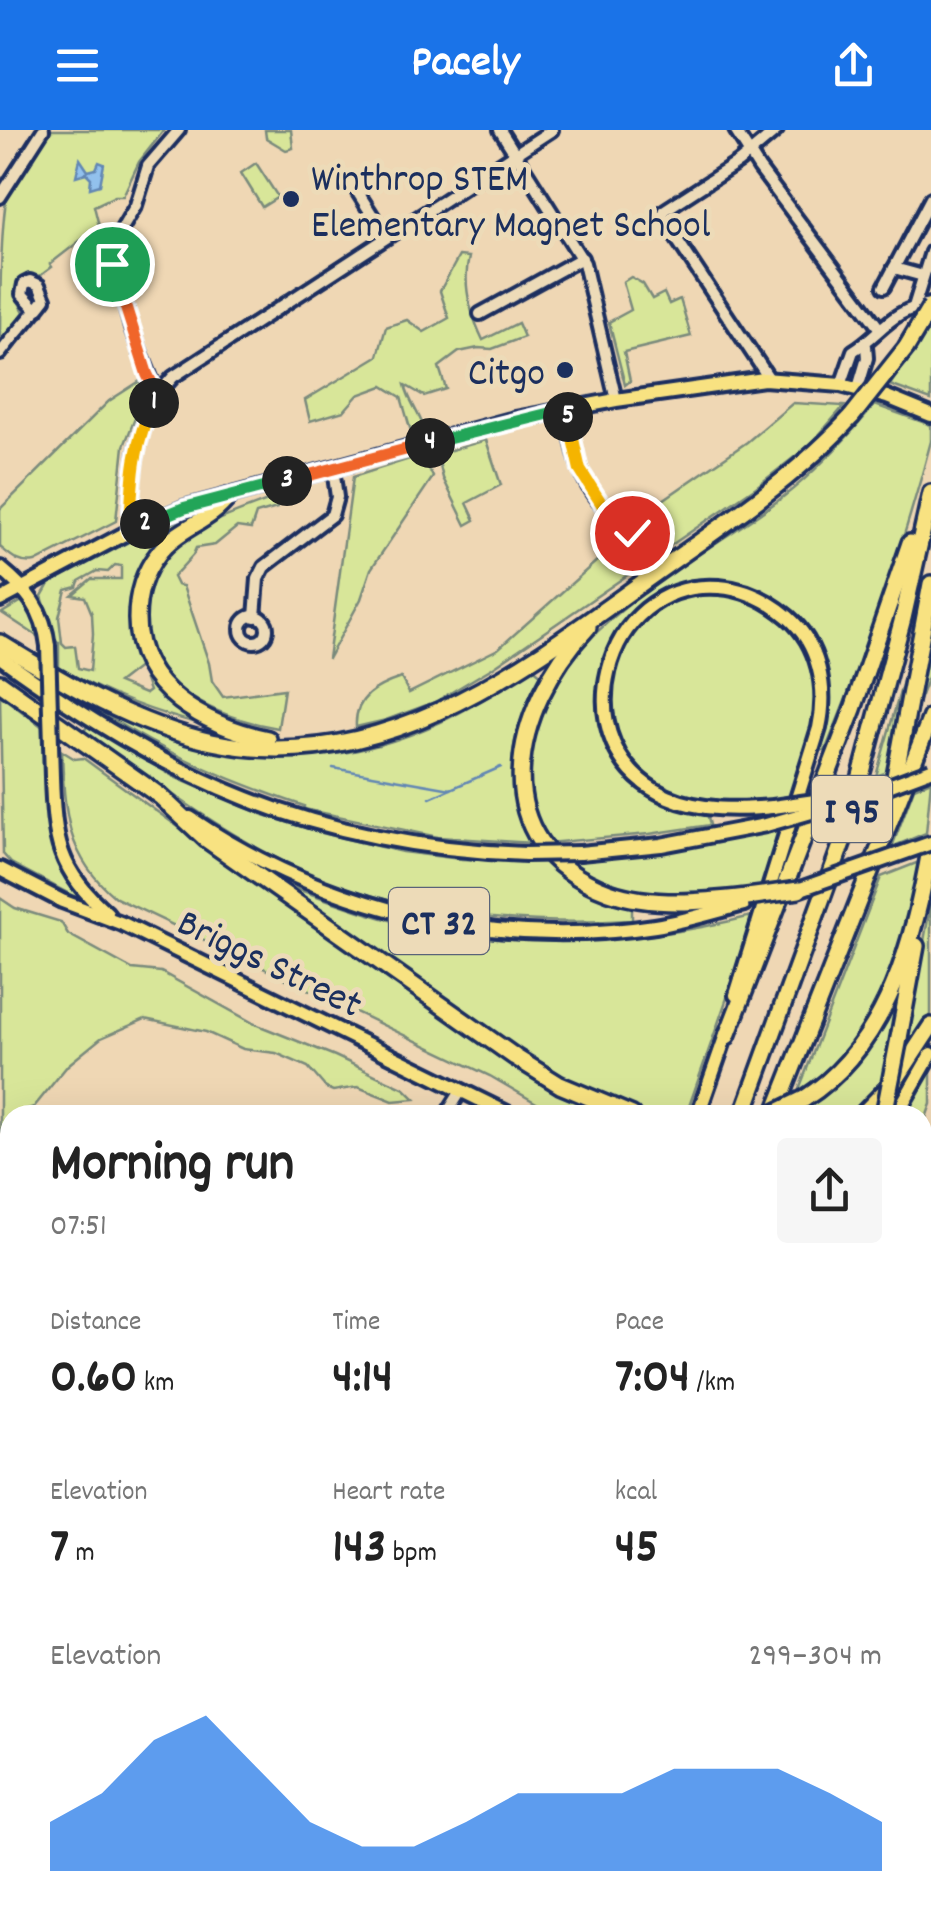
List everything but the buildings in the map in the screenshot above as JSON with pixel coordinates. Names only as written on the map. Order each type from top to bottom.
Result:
[{"type":"highway","points":[[0,643],[77,688],[173,731],[232,744],[316,745],[382,734],[439,713],[478,692],[604,610],[782,482],[852,416],[906,348],[931,305]]},
{"type":"highway","points":[[727,1036],[853,709],[918,515],[931,493]]},
{"type":"highway","name":"I 95","points":[[747,1105],[846,832],[903,618],[931,493]]},
{"type":"highway","points":[[228,497],[216,512],[169,540],[146,573],[138,601],[137,624],[145,657],[172,696],[208,720],[249,735],[316,745]]},
{"type":"highway","points":[[885,836],[931,584]]},
{"type":"highway","points":[[604,610],[563,654],[528,722],[521,768],[523,794],[532,824],[558,860],[610,892],[674,901],[745,901],[799,890]]},
{"type":"highway","name":"CT 32","points":[[0,683],[160,796]]},
{"type":"highway","name":"I 95","points":[[776,1105],[931,717]]},
{"type":"highway","points":[[160,796],[206,840],[515,1057],[560,1085],[608,1105]]},
{"type":"highway","points":[[886,1105],[931,844]]},
{"type":"highway","points":[[793,1105],[837,1074],[870,1032],[902,964],[922,893]]},
{"type":"highway","points":[[872,1105],[895,1081],[931,1026]]},
{"type":"main road","points":[[0,600],[130,531],[184,508],[516,419],[616,400],[770,380],[858,388],[931,414]]},
{"type":"main road","points":[[0,568],[24,587],[39,612],[48,646],[56,838],[66,867],[80,887],[116,922]]},
{"type":"main road","points":[[702,1105],[727,1036],[739,986],[819,728],[821,676],[812,650],[797,626],[760,597],[715,587],[695,588],[663,600],[627,630],[608,668],[604,712],[619,752],[645,782],[672,799],[709,807],[773,807],[882,789]]},
{"type":"main road","name":"CT 32","points":[[0,656],[135,747],[190,776],[314,822],[443,848],[580,853],[688,841],[766,825],[931,770]]},
{"type":"main road","name":"CT 32","points":[[160,796],[243,851],[300,878],[377,906],[446,922],[505,930],[590,932],[657,926],[745,901]]},
{"type":"main road","points":[[799,890],[931,844]]},
{"type":"main road","name":"Briggs Street","points":[[0,869],[491,1105]]},
{"type":"main road","points":[[902,1105],[931,1054]]},
{"type":"street","points":[[0,197],[43,130]]},
{"type":"street","points":[[158,396],[131,328],[112,256],[118,236],[136,205],[148,166],[179,130]]},
{"type":"street","points":[[500,130],[582,258],[616,400]]},
{"type":"street","points":[[130,531],[135,451],[144,421],[158,396],[188,365],[552,130]]},
{"type":"street","points":[[735,130],[878,328]]},
{"type":"street","points":[[770,380],[662,215],[778,130]]},
{"type":"street","points":[[357,192],[386,237]]},
{"type":"street","points":[[884,287],[931,198]]},
{"type":"street","points":[[914,307],[931,252]]},
{"type":"street","points":[[480,314],[582,258]]},
{"type":"street","points":[[894,268],[924,276]]},
{"type":"street","points":[[840,385],[853,351],[866,346],[878,328],[893,316],[931,305]]},
{"type":"street","points":[[0,354],[37,310]]},
{"type":"street","points":[[858,388],[867,358],[866,346]]},
{"type":"street","points":[[567,409],[580,470],[603,506],[618,517]]},
{"type":"street","points":[[254,616],[258,577],[264,567],[332,514],[337,499],[333,469]]},
{"type":"street","points":[[452,1105],[462,1090]]},
{"type":"green space","points":[[50,130],[164,130],[139,162],[123,196],[94,206],[99,226],[40,276],[27,274],[17,282],[16,297],[24,312],[0,346],[7,196]]},
{"type":"green space","points":[[265,130],[291,130],[293,148],[286,150],[266,138]]},
{"type":"green space","points":[[256,163],[278,197],[262,207],[241,173]]},
{"type":"green space","points":[[459,256],[469,257],[469,300],[483,340],[518,323],[524,337],[492,349],[459,352],[439,367],[446,389],[424,396],[405,385],[425,431],[412,435],[401,397],[383,386],[358,395],[344,411],[310,421],[305,400],[378,356],[386,327],[407,320],[424,332],[449,318],[440,291]]},
{"type":"green space","points":[[631,277],[643,284],[652,299],[664,293],[669,304],[680,299],[691,336],[624,352],[630,381],[625,385],[609,322],[631,310],[623,282]]},
{"type":"green space","points":[[931,324],[931,400],[890,385]]},
{"type":"green space","points":[[140,381],[143,398],[124,446],[116,521],[35,562],[20,561],[8,554],[0,547],[0,509],[109,401]]},
{"type":"green space","points":[[793,403],[844,406],[811,444],[756,487],[492,668],[435,702],[356,727],[363,700],[376,689],[401,678],[409,693],[498,649],[617,543],[628,546],[650,540],[650,509],[747,442]]},
{"type":"green space","points":[[875,405],[931,425],[931,441],[883,598],[825,751],[818,750],[829,705],[823,655],[803,622],[774,598],[739,585],[701,583],[663,593],[631,616],[607,652],[598,689],[600,717],[609,745],[629,774],[671,802],[707,813],[710,825],[547,843],[527,786],[529,737],[547,693],[577,653],[615,616],[796,487]]},
{"type":"green space","points":[[486,440],[501,485],[467,503],[475,520],[466,525],[443,478],[437,454]]},
{"type":"green space","points":[[422,455],[433,477],[371,569],[361,599],[328,659],[353,477]]},
{"type":"green space","points":[[278,497],[277,508],[256,514],[251,529],[237,527],[215,545],[196,548],[173,577],[177,585],[183,586],[212,681],[223,697],[284,689],[278,728],[227,714],[182,690],[165,673],[146,628],[150,584],[173,545],[209,524]]},
{"type":"green space","points":[[196,513],[197,516],[147,560],[139,652],[202,724],[129,701],[59,668],[59,642],[42,596],[49,584],[159,526]],"holes":[[[115,565],[121,566],[121,579],[91,579],[72,595],[85,597],[92,614],[90,671],[78,668],[75,646],[62,643],[59,617],[66,590],[77,587],[79,581],[97,571],[108,572]],[[140,666],[149,691],[145,694],[118,683]]]},
{"type":"green space","points":[[700,592],[734,594],[774,612],[800,640],[810,658],[816,676],[817,715],[793,798],[728,802],[679,794],[644,774],[628,756],[618,735],[611,688],[615,665],[625,643],[652,612]]},
{"type":"green space","points":[[27,601],[40,638],[2,613]]},
{"type":"green space","points":[[931,633],[931,670],[891,771],[876,776],[915,639]]},
{"type":"green space","points":[[531,666],[543,676],[515,739],[513,777],[533,843],[438,837],[304,809],[175,754],[102,713],[105,706],[186,737],[236,751],[316,756],[355,751],[430,727],[499,689]]},
{"type":"green space","points":[[0,695],[44,728],[49,837],[67,881],[83,901],[11,863],[3,854]]},
{"type":"green space","points":[[87,726],[176,778],[261,814],[322,833],[402,852],[461,859],[551,862],[582,887],[632,903],[632,920],[492,918],[400,903],[356,891],[269,854],[221,826],[84,732]]},
{"type":"green space","points":[[62,751],[75,759],[83,758],[516,1066],[585,1105],[540,1105],[490,1076],[116,898],[99,882],[77,850],[64,794]]},
{"type":"green space","points":[[931,781],[926,833],[892,847],[914,788]]},
{"type":"green space","points":[[784,829],[767,887],[743,891],[691,896],[638,892],[590,876],[570,862],[697,846]]},
{"type":"green space","points":[[919,862],[904,936],[877,1010],[844,1058],[796,1097],[881,877]]},
{"type":"green space","points":[[286,885],[426,929],[520,940],[615,939],[756,915],[690,1105],[617,1105],[541,1068]]},
{"type":"green space","points":[[0,898],[15,908],[61,922],[68,934],[132,969],[161,972],[255,1024],[405,1089],[415,1099],[393,1101],[358,1087],[333,1091],[308,1067],[276,1053],[243,1049],[206,1032],[145,1019],[101,1038],[68,1065],[36,1105],[0,1105]]},
{"type":"green space","points":[[931,903],[931,1015],[901,1066]]},
{"type":"green space","points":[[901,987],[884,1089],[867,1105],[808,1105],[859,1062],[881,1029]]},
{"type":"green space","points":[[931,1065],[931,1105],[909,1105]]},
{"type":"water","points":[[80,159],[88,171],[96,169],[99,162],[104,164],[100,185],[90,188],[91,178],[86,173],[76,176]]},
{"type":"waterway","points":[[430,798],[501,767]]},
{"type":"waterway","points":[[333,768],[451,789]]},
{"type":"place","name":"Winthrop STEM Elementary Magnet School","points":[[291,199]]},
{"type":"place","name":"Citgo","points":[[565,370]]},
{"type":"route","points":[[112,264],[147,374],[158,396],[144,421],[135,451],[130,531],[184,508],[516,419],[567,409],[572,446],[584,476],[603,506],[618,517],[622,530],[632,533]]}]
